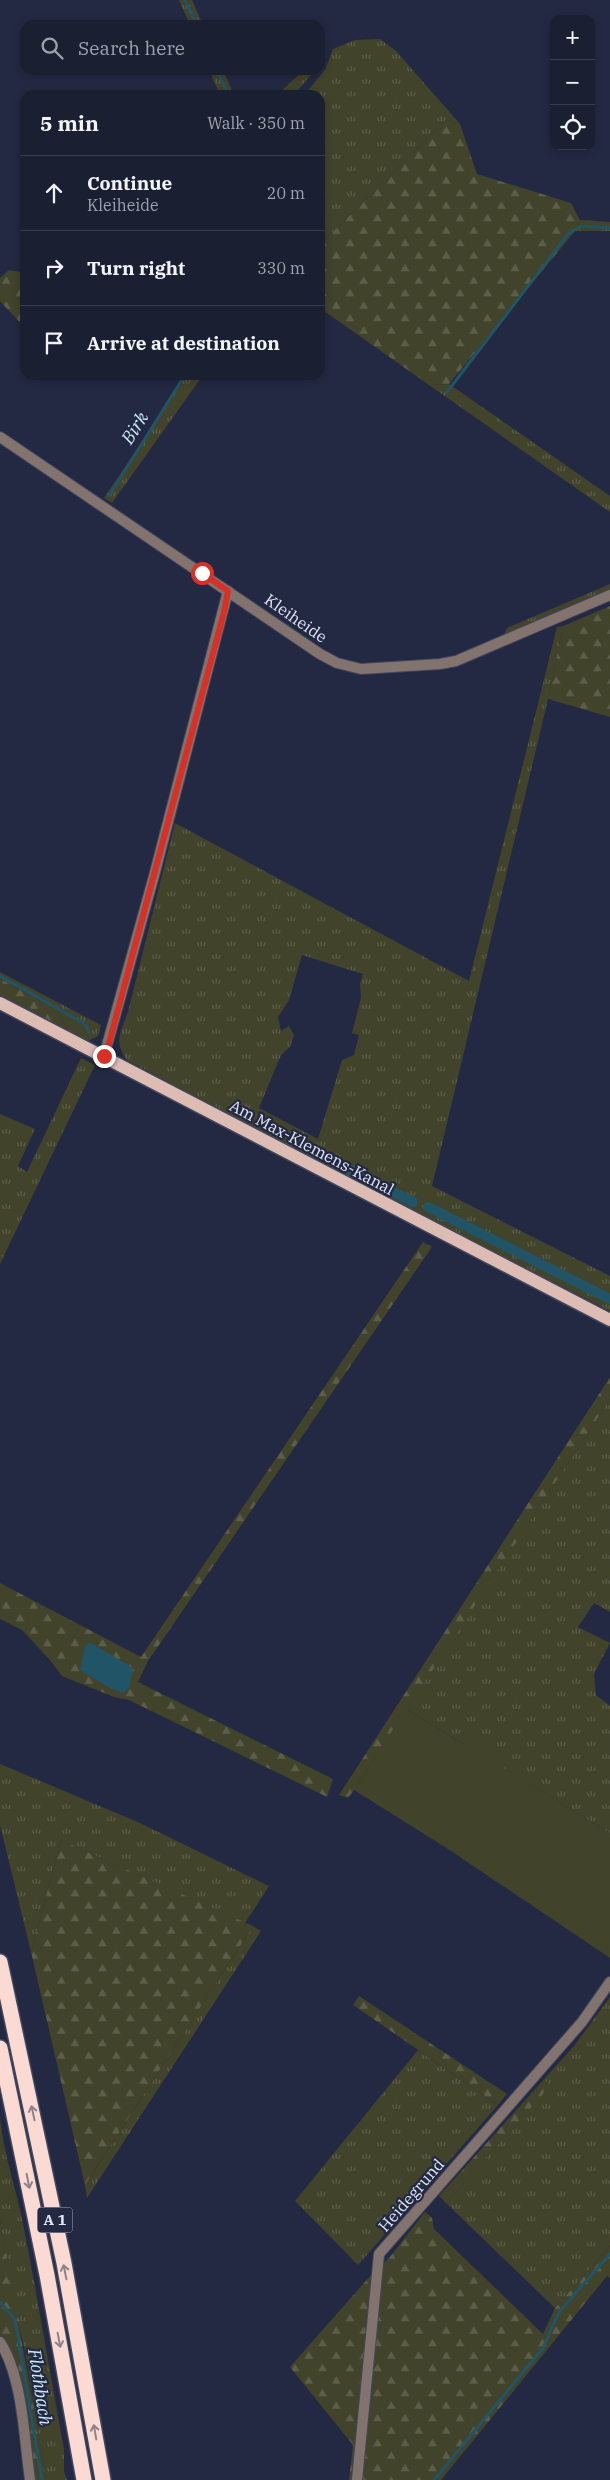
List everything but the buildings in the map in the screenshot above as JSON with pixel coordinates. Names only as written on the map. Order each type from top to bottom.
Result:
[{"type":"highway","name":"A 1","points":[[0,1962],[64,2263],[103,2480]]},
{"type":"highway","name":"A 1","points":[[0,2048],[47,2275],[84,2480]]},
{"type":"main road","name":"Am Max-Klemens-Kanal","points":[[0,1003],[610,1320]]},
{"type":"street","name":"Kleiheide","points":[[0,437],[329,659],[352,668],[366,669],[456,661],[610,595]]},
{"type":"street","points":[[104,1056],[212,659],[228,591]]},
{"type":"street","name":"Heidegrund","points":[[357,2480],[380,2254],[582,2022],[610,1982]]},
{"type":"street","points":[[0,2342],[9,2359],[15,2380],[30,2480]]},
{"type":"green space","points":[[179,0],[192,0],[201,20],[188,20]]},
{"type":"green space","points":[[380,39],[396,51],[460,124],[446,120],[325,240],[325,90],[308,90],[321,75],[325,75],[333,49],[355,40]]},
{"type":"green space","points":[[211,75],[225,75],[232,90],[218,90]]},
{"type":"green space","points":[[299,75],[311,75],[298,90],[282,90]]},
{"type":"green space","points":[[446,120],[460,124],[477,174],[571,203],[580,220],[575,231],[449,384],[429,385],[325,312],[325,240]]},
{"type":"green space","points":[[580,220],[610,222],[610,231],[575,231]]},
{"type":"green space","points":[[9,270],[20,272],[20,323],[0,301],[0,278]]},
{"type":"green space","points":[[184,380],[199,380],[112,503],[104,498]]},
{"type":"green space","points":[[449,384],[610,496],[610,512],[429,385]]},
{"type":"green space","points":[[610,584],[610,589],[503,636],[507,628]]},
{"type":"green space","points":[[610,606],[610,717],[548,699],[563,626]]},
{"type":"green space","points":[[563,626],[548,699],[432,1186],[610,1276],[610,1311],[368,1188],[127,1060],[120,1048],[119,1042],[175,823],[469,981],[557,627]],"holes":[[[302,955],[363,974],[360,984],[361,998],[352,1033],[359,1035],[354,1055],[342,1060],[318,1139],[259,1108],[281,1055],[290,1047],[294,1035],[289,1026],[281,1031],[278,1017],[289,1000]]]},
{"type":"green space","points":[[0,972],[101,1025],[98,1036],[88,1041],[68,1030],[56,1009],[0,979]]},
{"type":"green space","points":[[0,979],[56,1009],[68,1030],[0,995]]},
{"type":"green space","points":[[81,1058],[95,1065],[0,1264],[0,1114],[35,1129],[18,1166],[27,1172]]},
{"type":"green space","points":[[423,1242],[432,1247],[148,1661],[138,1682],[333,1779],[327,1797],[129,1700],[114,1697],[62,1676],[22,1630],[0,1619],[0,1583],[141,1657]]},
{"type":"green space","points":[[610,1377],[610,1399],[354,1790],[348,1798],[339,1795]]},
{"type":"green space","points":[[610,1399],[610,1612],[594,1603],[578,1627],[610,1643],[594,1674],[596,1695],[610,1706],[610,1833],[406,1709]]},
{"type":"green space","points":[[406,1709],[465,1745],[470,1731],[483,1736],[496,1747],[489,1759],[610,1833],[610,1958],[448,1849],[354,1790]]},
{"type":"green space","points":[[0,1764],[140,1823],[269,1886],[245,1923],[61,1840],[31,1952],[0,1825]]},
{"type":"green space","points":[[61,1840],[253,1926],[85,2185],[31,1952]]},
{"type":"green space","points":[[253,1926],[261,1931],[87,2198],[85,2185]]},
{"type":"green space","points":[[359,1996],[507,2094],[498,2105],[353,2005]]},
{"type":"green space","points":[[610,1997],[610,2246],[555,2308],[446,2203],[548,2087],[545,2078],[574,2046]]},
{"type":"green space","points":[[418,2050],[498,2105],[358,2265],[295,2201]]},
{"type":"green space","points":[[545,2078],[549,2087],[446,2203],[439,2196]]},
{"type":"green space","points":[[0,2116],[4,2143],[34,2280],[64,2449],[64,2471],[67,2480],[46,2480],[25,2350],[15,2312],[0,2220]]},
{"type":"green space","points":[[425,2212],[432,2218],[434,2229],[543,2334],[555,2308],[610,2246],[610,2278],[607,2276],[441,2480],[349,2480],[353,2445],[290,2367],[371,2275],[389,2258]]},
{"type":"green space","points":[[0,2220],[46,2480],[33,2480],[18,2381],[0,2338]]},
{"type":"water","points":[[88,1643],[93,1644],[133,1668],[129,1688],[123,1693],[110,1688],[80,1670],[85,1647]]},
{"type":"waterway","name":"Birk","points":[[185,0],[195,20]]},
{"type":"waterway","name":"Birk","points":[[219,75],[226,90]]},
{"type":"waterway","points":[[447,392],[568,234],[581,226],[610,228]]},
{"type":"waterway","name":"Birk","points":[[109,496],[182,380]]},
{"type":"waterway","points":[[0,976],[85,1024],[89,1032]]},
{"type":"waterway","points":[[337,1163],[413,1202]]},
{"type":"waterway","points":[[428,1207],[610,1299]]},
{"type":"waterway","points":[[434,2480],[543,2348],[559,2312],[610,2254]]},
{"type":"waterway","name":"Flothbach","points":[[0,2302],[14,2318],[16,2325],[42,2480]]},
{"type":"route","points":[[104,1056],[108,1047],[224,612],[228,591],[202,573]]}]
